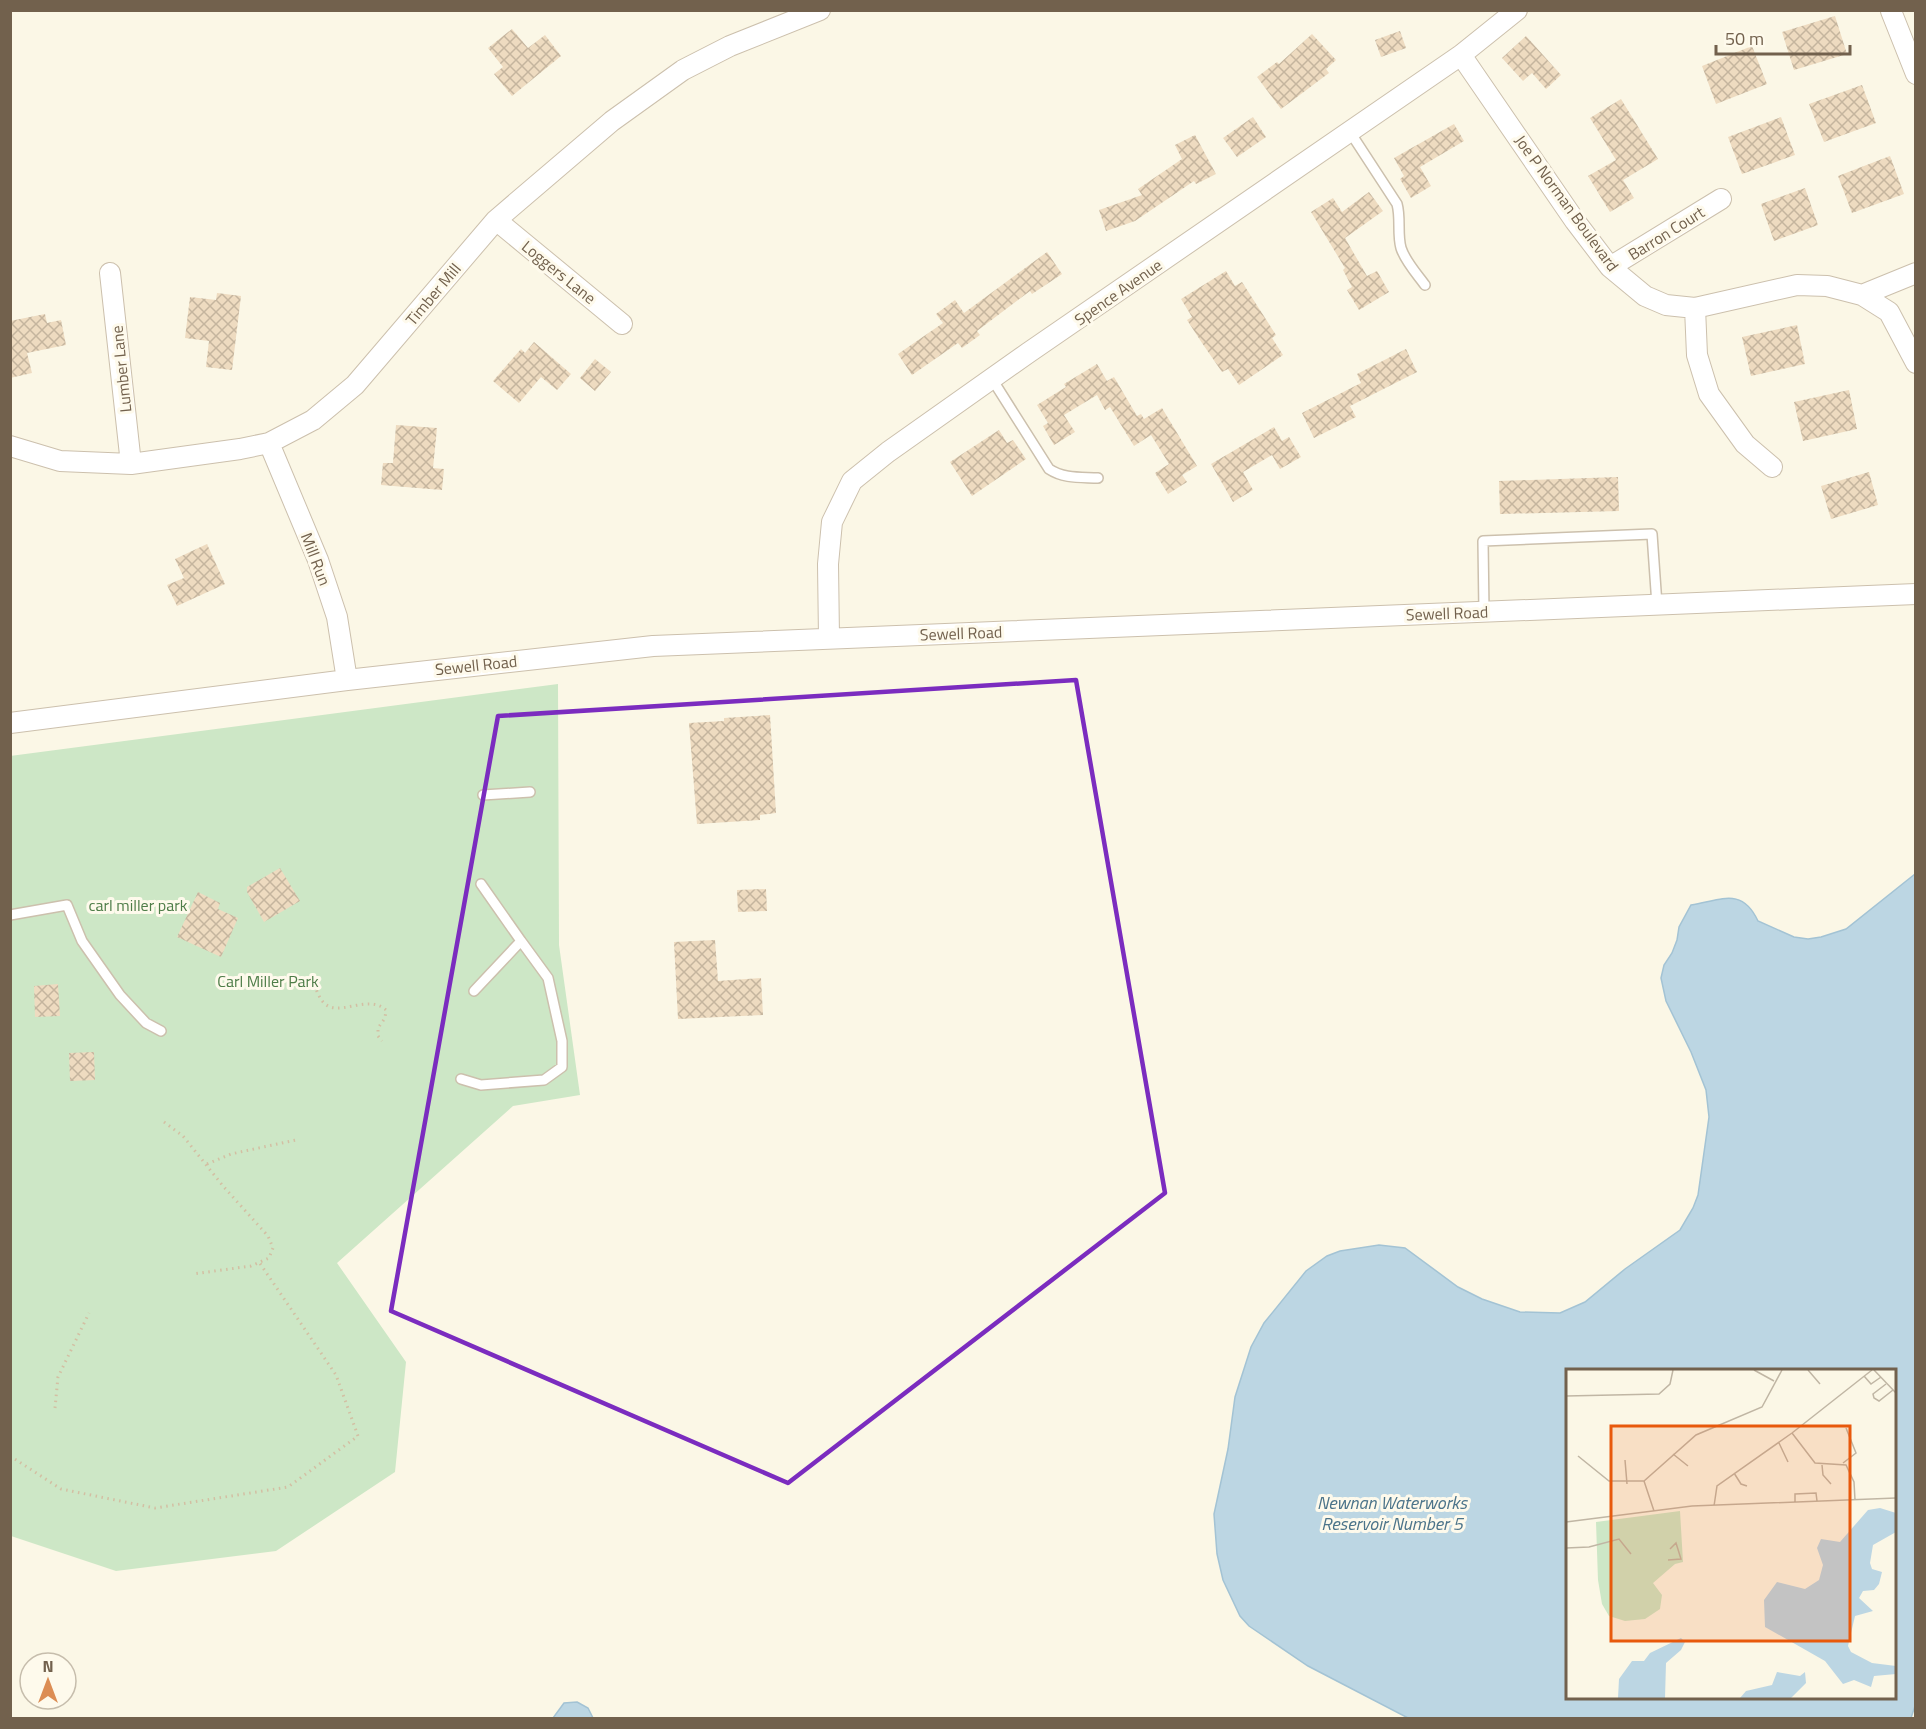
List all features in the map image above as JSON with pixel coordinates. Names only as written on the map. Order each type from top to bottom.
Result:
[{"type":"street","name":"Timber Mill","points":[[10,446],[60,461],[131,464],[240,449],[269,442],[313,420],[355,385],[496,220],[612,121],[683,70],[730,46],[820,10]]},
{"type":"street","name":"Spence Avenue","points":[[829,638],[828,564],[832,522],[852,481],[888,452],[992,379],[1461,55],[1517,10]]},
{"type":"street","points":[[1891,11],[1916,74]]},
{"type":"street","name":"Joe P Norman Boulevard","points":[[1461,55],[1575,221],[1610,267],[1646,296],[1666,304],[1695,308],[1797,285],[1827,286],[1862,295],[1889,312],[1916,363]]},
{"type":"street","name":"Barron Court","points":[[1610,267],[1721,199]]},
{"type":"street","name":"Loggers Lane","points":[[496,220],[622,324]]},
{"type":"street","name":"Lumber Lane","points":[[110,273],[131,464]]},
{"type":"street","points":[[1862,295],[1916,273]]},
{"type":"street","points":[[1695,308],[1697,355],[1709,394],[1745,444],[1772,467]]},
{"type":"street","name":"Mill Run","points":[[269,442],[318,560],[337,617],[347,680]]},
{"type":"street","name":"Sewell Road","points":[[10,723],[347,680],[653,646],[1916,594]]},
{"type":"lane","points":[[1350,132],[1397,204],[1400,214],[1400,246],[1425,285]]},
{"type":"lane","points":[[992,379],[1049,469],[1058,475],[1067,477],[1098,478]]},
{"type":"lane","points":[[1484,612],[1484,541],[1652,534],[1657,605]]},
{"type":"lane","points":[[483,795],[530,792]]},
{"type":"lane","points":[[461,1079],[481,1085],[544,1080],[562,1067],[562,1041],[548,978],[481,884]]},
{"type":"lane","points":[[10,915],[67,905],[82,941],[120,995],[146,1023],[161,1031]]},
{"type":"lane","points":[[474,991],[521,941]]},
{"type":"path","points":[[314,986],[324,1004],[333,1008],[379,1004],[386,1010],[385,1018],[378,1028],[378,1036],[382,1041]]},
{"type":"path","points":[[164,1122],[183,1136],[223,1186],[268,1236],[273,1248],[269,1258],[250,1266],[193,1274]]},
{"type":"path","points":[[207,1164],[231,1154],[296,1140]]},
{"type":"path","points":[[10,1456],[61,1489],[155,1508],[288,1487],[358,1436],[336,1375],[260,1262]]},
{"type":"path","points":[[55,1408],[58,1377],[88,1313]]},
{"type":"highlighted area","points":[[1076,680],[1165,1193],[788,1483],[391,1311],[498,716]]},
{"type":"green space","name":"Carl Miller Park","points":[[558,684],[559,945],[580,1095],[513,1106],[337,1263],[406,1362],[395,1472],[276,1551],[116,1571],[11,1536],[10,756]]},
{"type":"water","name":"Newnan Waterworks Reservoir Number 5","points":[[1915,874],[1916,1703],[1911,1718],[1408,1718],[1308,1666],[1249,1626],[1240,1616],[1223,1580],[1217,1554],[1214,1514],[1228,1449],[1235,1397],[1251,1347],[1264,1323],[1306,1271],[1327,1256],[1340,1251],[1379,1245],[1405,1248],[1458,1287],[1482,1299],[1520,1312],[1560,1313],[1585,1302],[1625,1269],[1680,1230],[1698,1195],[1709,1117],[1706,1090],[1691,1052],[1666,1001],[1661,978],[1664,965],[1677,940],[1679,927],[1691,905],[1730,898],[1745,903],[1758,921],[1794,937],[1808,939],[1846,929]]},
{"type":"water","points":[[577,1702],[588,1708],[593,1718],[553,1718],[564,1703]]},
{"type":"building","points":[[1835,16],[1847,54],[1794,70],[1782,32]]},
{"type":"building","points":[[512,29],[528,48],[545,35],[561,56],[512,96],[494,74],[503,67],[488,48]]},
{"type":"building","points":[[1400,31],[1406,48],[1381,57],[1375,40]]},
{"type":"building","points":[[1312,34],[1336,60],[1326,69],[1329,73],[1281,109],[1257,77],[1277,62],[1279,64]]},
{"type":"building","points":[[1526,36],[1561,75],[1546,89],[1532,73],[1523,81],[1502,58]]},
{"type":"building","points":[[1752,46],[1767,84],[1716,104],[1702,66]]},
{"type":"building","points":[[1862,85],[1876,123],[1824,142],[1809,104]]},
{"type":"building","points":[[1621,99],[1658,159],[1623,180],[1634,198],[1610,212],[1588,176],[1616,160],[1590,118]]},
{"type":"building","points":[[1253,117],[1266,137],[1237,157],[1223,138]]},
{"type":"building","points":[[1781,117],[1795,155],[1742,174],[1728,137]]},
{"type":"building","points":[[1454,124],[1464,141],[1420,167],[1431,186],[1411,198],[1400,179],[1404,176],[1394,158]]},
{"type":"building","points":[[1195,135],[1216,174],[1196,184],[1194,181],[1135,221],[1106,231],[1099,210],[1142,195],[1138,189],[1182,159],[1175,145]]},
{"type":"building","points":[[1890,156],[1904,194],[1852,213],[1838,176]]},
{"type":"building","points":[[1805,188],[1818,225],[1774,241],[1761,204]]},
{"type":"building","points":[[1369,192],[1383,211],[1345,238],[1367,276],[1377,271],[1389,292],[1359,310],[1347,290],[1352,287],[1343,270],[1345,268],[1311,212],[1333,198],[1342,212]]},
{"type":"building","points":[[1047,252],[1062,274],[1032,294],[1030,291],[977,331],[980,335],[962,348],[958,343],[912,375],[898,354],[943,323],[936,314],[955,300],[964,313]]},
{"type":"building","points":[[1226,271],[1235,286],[1242,282],[1276,335],[1272,338],[1283,355],[1239,385],[1228,369],[1222,372],[1202,343],[1187,320],[1192,317],[1181,299]]},
{"type":"building","points":[[217,293],[241,296],[232,370],[206,367],[209,341],[185,338],[190,297],[216,300]]},
{"type":"building","points":[[45,314],[47,323],[61,320],[66,345],[27,353],[32,373],[10,378],[10,321]]},
{"type":"building","points":[[1797,325],[1805,364],[1751,376],[1742,337]]},
{"type":"building","points":[[534,342],[571,374],[557,390],[541,377],[519,403],[493,381],[521,349],[525,353]]},
{"type":"building","points":[[1406,349],[1417,372],[1350,406],[1356,417],[1314,438],[1302,413],[1361,383],[1357,374]]},
{"type":"building","points":[[595,359],[611,372],[595,391],[580,378]]},
{"type":"building","points":[[1097,364],[1107,381],[1114,377],[1137,416],[1141,414],[1144,419],[1162,408],[1197,466],[1182,475],[1187,482],[1168,494],[1155,473],[1169,464],[1151,435],[1134,446],[1110,407],[1105,410],[1097,395],[1064,415],[1075,432],[1054,445],[1043,426],[1048,423],[1037,405],[1066,387],[1064,384]]},
{"type":"building","points":[[1849,390],[1857,429],[1803,441],[1794,402]]},
{"type":"building","points":[[396,425],[437,428],[433,468],[444,469],[442,490],[381,485],[383,463],[393,463]]},
{"type":"building","points":[[1274,427],[1282,441],[1289,437],[1301,457],[1280,469],[1272,455],[1243,472],[1253,490],[1233,502],[1211,464]]},
{"type":"building","points":[[999,430],[1007,443],[1013,440],[1026,459],[972,496],[950,462]]},
{"type":"building","points":[[1869,472],[1878,505],[1831,519],[1821,486]]},
{"type":"building","points":[[1618,477],[1619,511],[1500,514],[1499,481]]},
{"type":"building","points":[[207,544],[225,584],[177,606],[167,585],[184,578],[175,559]]},
{"type":"building","points":[[770,715],[776,813],[760,815],[760,820],[697,824],[689,723]]},
{"type":"building","points":[[280,868],[300,901],[264,922],[247,892],[247,887]]},
{"type":"building","points":[[766,889],[767,911],[738,912],[737,890]]},
{"type":"building","points":[[198,892],[220,903],[218,909],[238,918],[221,957],[177,937]]},
{"type":"building","points":[[715,940],[718,981],[761,978],[763,1015],[678,1019],[674,942]]},
{"type":"building","points":[[58,984],[60,1016],[35,1017],[34,986]]},
{"type":"building","points":[[94,1052],[95,1080],[70,1081],[69,1053]]},
{"type":"park label","name":"carl miller park","points":[[138,905]]}]
